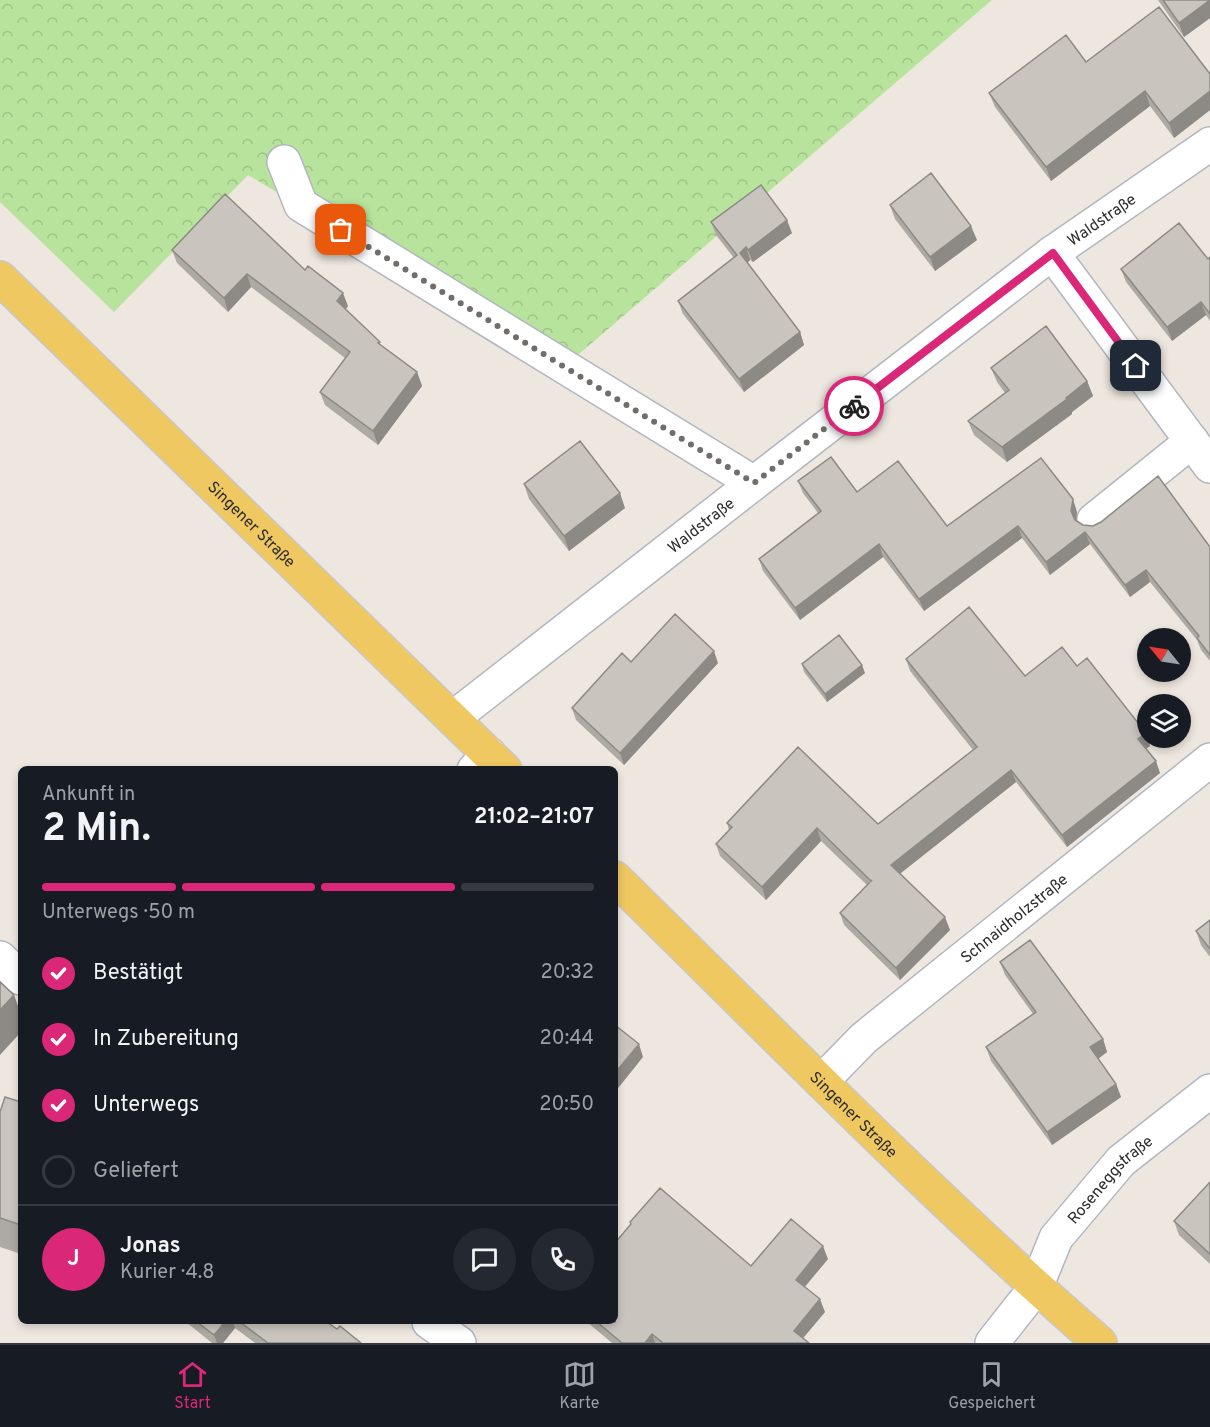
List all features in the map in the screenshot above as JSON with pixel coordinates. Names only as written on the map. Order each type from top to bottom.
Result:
[{"type":"main road","name":"Singener Straße","points":[[0,278],[453,718],[489,764]]},
{"type":"main road","name":"Singener Straße","points":[[618,881],[915,1174],[1036,1287],[1100,1343]]},
{"type":"street","name":"Waldstraße","points":[[453,718],[1053,253],[1210,144]]},
{"type":"street","points":[[284,162],[301,205],[754,483]]},
{"type":"street","points":[[1053,253],[1201,454],[1094,520]]},
{"type":"street","name":"Schnaidholzstraße","points":[[822,1081],[864,1038],[1210,760]]},
{"type":"street","points":[[0,958],[18,975]]},
{"type":"street","name":"Roseneggstraße","points":[[992,1343],[1036,1287],[1056,1238],[1120,1161],[1210,1091]]},
{"type":"street","points":[[432,1324],[459,1343]]},
{"type":"green space","points":[[0,0],[992,0],[565,366],[248,175],[114,312],[0,202]]},
{"type":"building","points":[[1163,0],[1210,0],[1179,23]]},
{"type":"building","points":[[1159,7],[1210,74],[1210,91],[1169,123],[1145,91],[1046,167],[989,93],[1066,35],[1086,62]]},
{"type":"building","points":[[931,173],[971,226],[930,257],[890,205]]},
{"type":"building","points":[[761,185],[787,220],[748,250],[746,247],[740,253],[800,332],[739,379],[678,301],[737,255],[711,222]]},
{"type":"building","points":[[225,194],[305,270],[308,266],[343,293],[337,301],[380,342],[378,343],[417,372],[373,431],[320,392],[350,352],[247,274],[224,298],[172,250]]},
{"type":"building","points":[[1179,223],[1208,259],[1210,257],[1210,314],[1201,302],[1167,327],[1121,269]]},
{"type":"building","points":[[1046,326],[1087,381],[1067,399],[1002,447],[968,421],[1009,390],[991,368]]},
{"type":"building","points":[[580,441],[620,493],[564,536],[524,484]]},
{"type":"building","points":[[831,457],[857,492],[898,461],[947,526],[1041,458],[1073,499],[1071,511],[1075,520],[1083,525],[1093,526],[1101,522],[1158,476],[1210,547],[1210,655],[1197,638],[1199,636],[1146,570],[1125,585],[1085,532],[1046,562],[1018,526],[919,599],[879,544],[795,608],[759,559],[821,511],[798,481]]},
{"type":"building","points":[[969,607],[1025,676],[1062,647],[1077,666],[1087,658],[1137,722],[1137,748],[1145,748],[1156,761],[1062,835],[1011,770],[891,865],[945,917],[896,968],[840,913],[872,880],[817,828],[762,887],[716,844],[732,827],[727,823],[798,747],[878,824],[977,747],[906,659]]},
{"type":"building","points":[[675,614],[714,651],[620,753],[572,708],[622,653],[631,662]]},
{"type":"building","points":[[839,635],[862,665],[825,694],[802,664]]},
{"type":"building","points":[[1210,920],[1210,949],[1196,931]]},
{"type":"building","points":[[1030,940],[1103,1039],[1090,1047],[1116,1084],[1047,1132],[986,1047],[1036,1012],[1000,962]]},
{"type":"building","points":[[0,982],[14,995],[0,1010]]},
{"type":"building","points":[[618,1027],[639,1044],[618,1069]]},
{"type":"building","points":[[5,1097],[18,1101],[18,1224],[0,1218],[0,1112]]},
{"type":"building","points":[[1210,1182],[1210,1254],[1174,1221]]},
{"type":"building","points":[[660,1188],[751,1266],[791,1219],[823,1246],[796,1280],[820,1299],[794,1331],[809,1343],[663,1343],[652,1334],[645,1343],[622,1343],[599,1324],[618,1324],[618,1239],[631,1224],[630,1222]]},
{"type":"building","points":[[200,1324],[223,1324],[214,1335]]},
{"type":"building","points":[[243,1324],[330,1324],[337,1329],[340,1326],[361,1343],[268,1343]]},
{"type":"way so far","points":[[341,230],[754,483],[854,406]]},
{"type":"route","points":[[854,406],[1053,253],[1136,366]]}]
